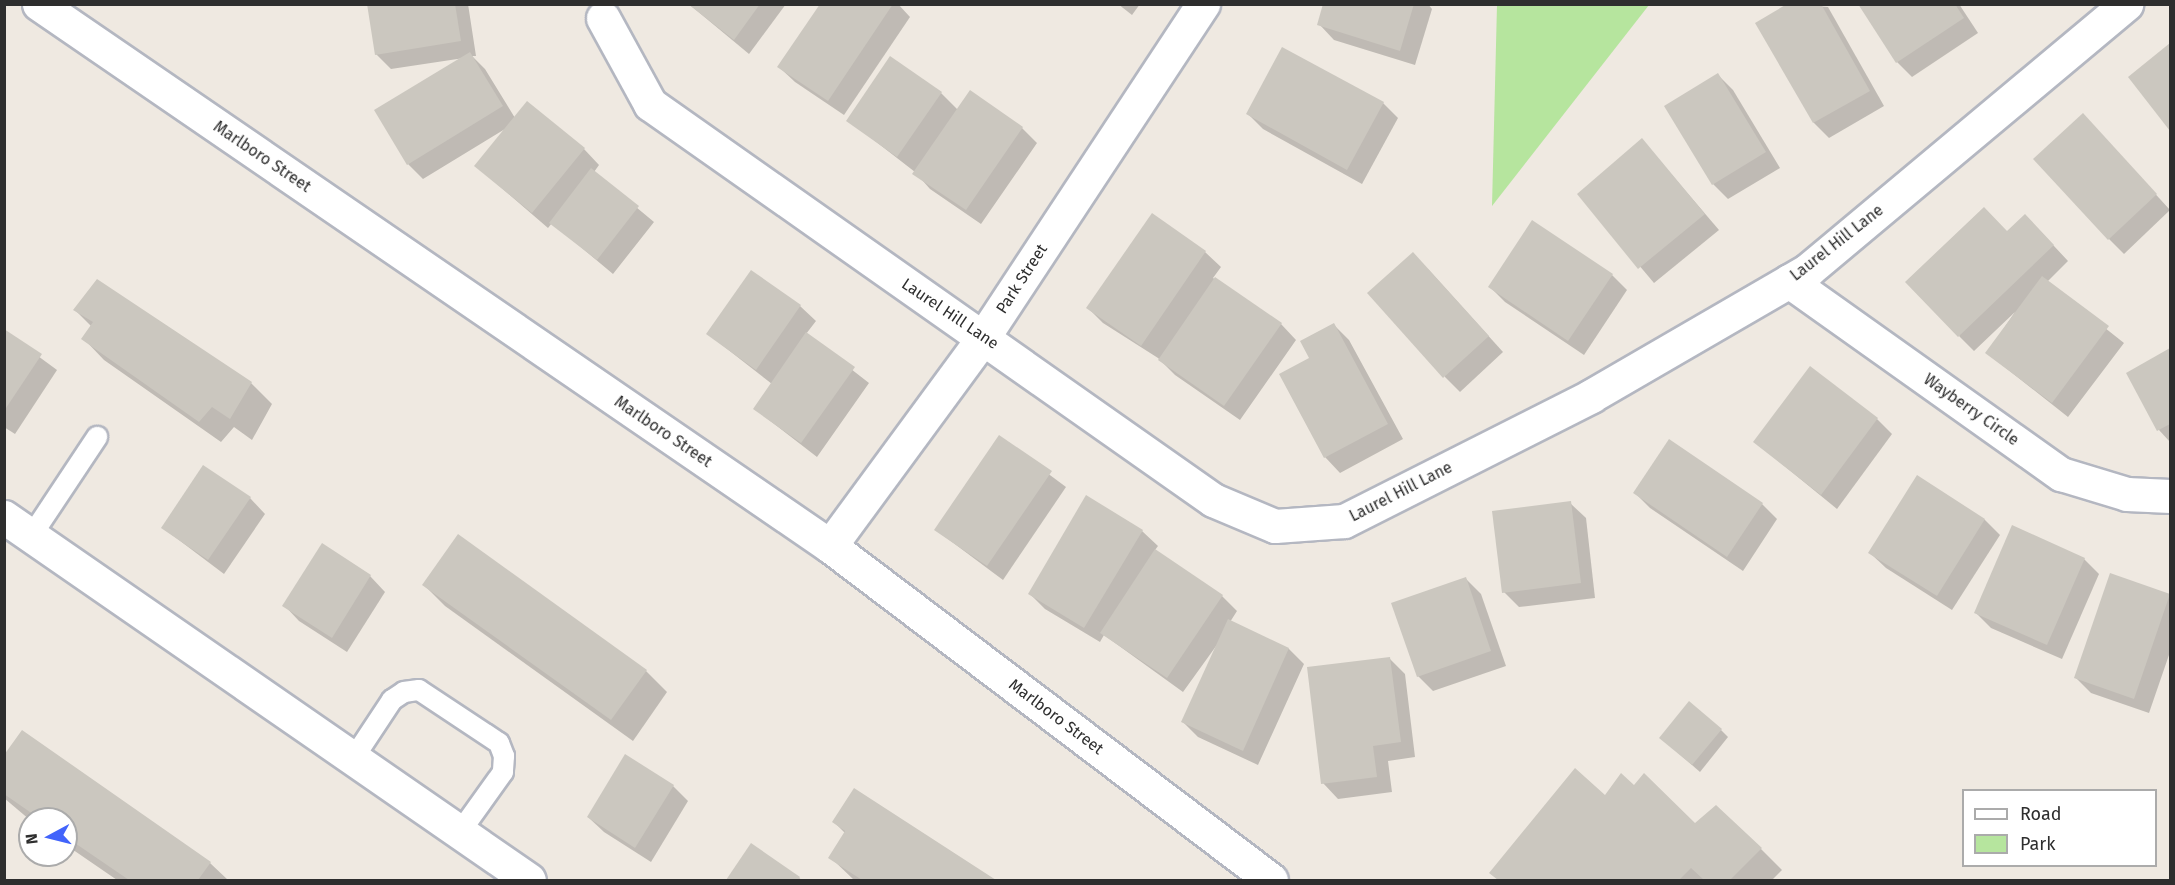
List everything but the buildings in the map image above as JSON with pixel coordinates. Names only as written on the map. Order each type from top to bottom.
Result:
[{"type":"street","name":"Marlboro Street","points":[[39,4],[830,546],[1271,880]]},
{"type":"street","name":"Park Street","points":[[830,546],[984,336],[1203,4]]},
{"type":"street","name":"Laurel Hill Lane","points":[[603,18],[650,104],[984,336],[1213,500],[1275,526],[1344,521],[1591,396],[1808,270],[2126,4]]},
{"type":"street","name":"Wayberry Circle","points":[[1789,281],[2061,474],[2127,494],[2170,496]]},
{"type":"street","points":[[4,517],[529,880]]},
{"type":"lane","points":[[32,535],[97,437]]},
{"type":"lane","points":[[353,759],[392,700],[404,692],[419,690],[499,743],[504,756],[503,772],[460,832]]},
{"type":"green space","points":[[1497,5],[1649,5],[1492,206]]}]
